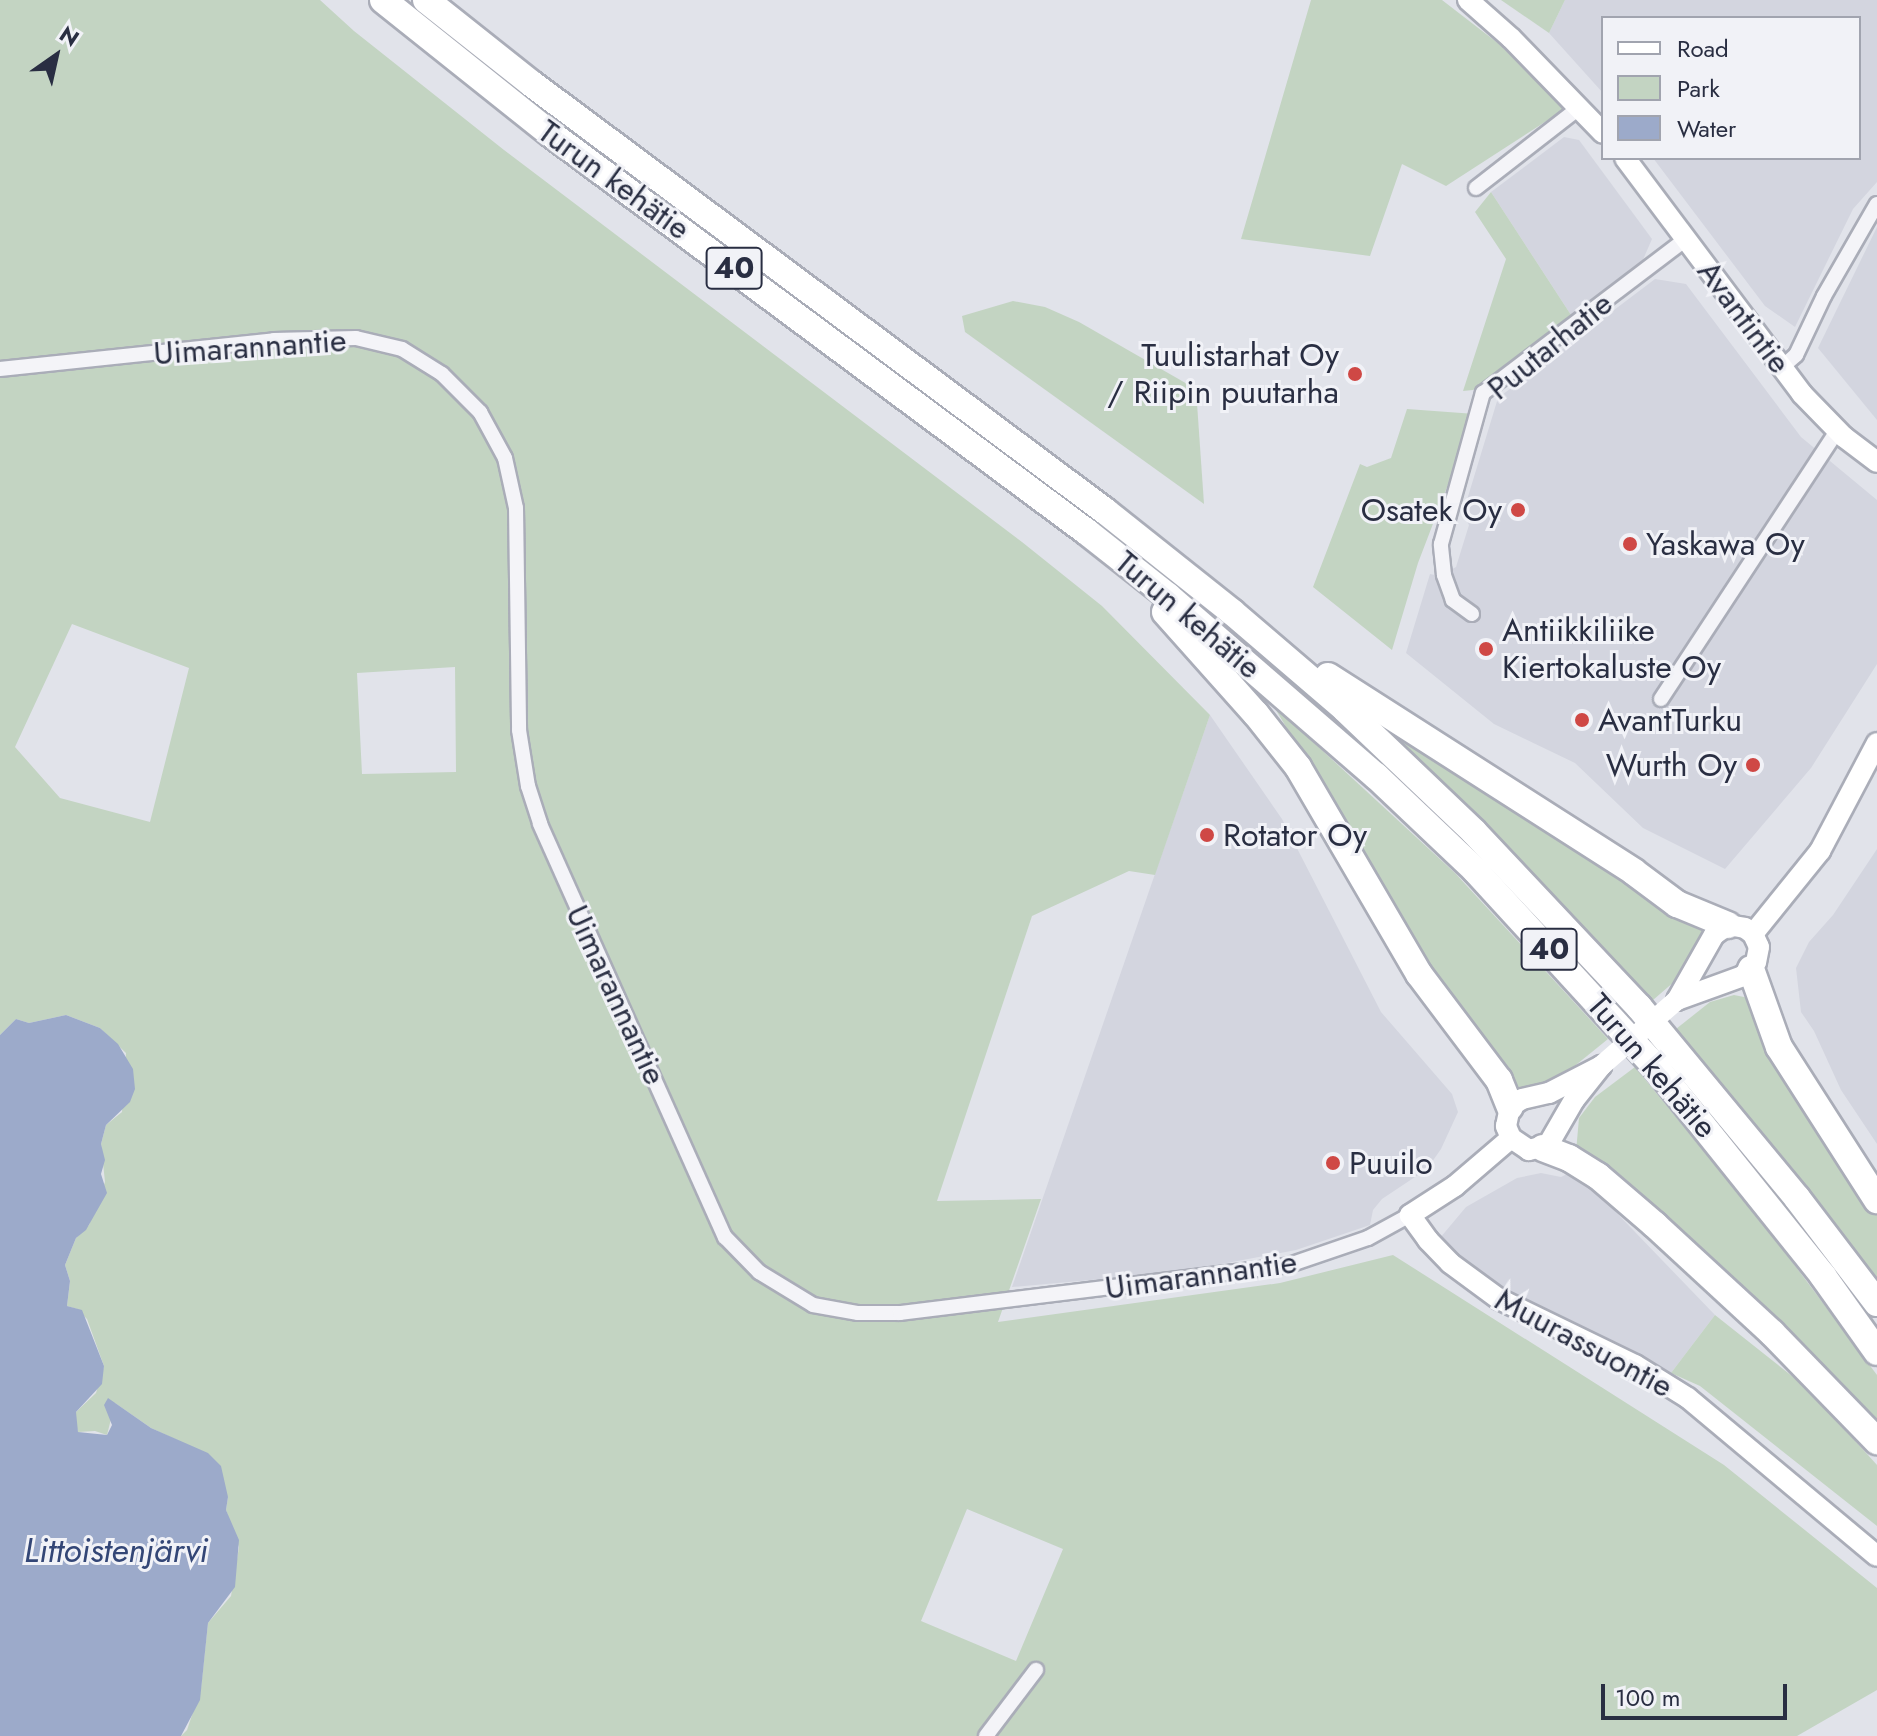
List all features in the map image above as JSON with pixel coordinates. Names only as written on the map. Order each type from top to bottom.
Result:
[{"type":"highway","name":"Turun kehätie","points":[[383,0],[551,134],[1087,532],[1300,708],[1476,871],[1668,1082],[1823,1276],[1877,1352]]},
{"type":"highway","name":"Turun kehätie","points":[[426,0],[532,84],[1105,511],[1232,612],[1415,775],[1584,946],[1695,1071],[1877,1303]]},
{"type":"highway","points":[[1087,532],[1196,645],[1298,767],[1419,974],[1499,1080],[1510,1107]]},
{"type":"highway","points":[[1232,612],[1462,765],[1634,872],[1677,904],[1728,925]]},
{"type":"highway","points":[[1751,969],[1779,1047],[1877,1200]]},
{"type":"highway","points":[[1543,1148],[1569,1158],[1598,1176],[1655,1225],[1772,1333],[1877,1441]]},
{"type":"street","points":[[1468,0],[1601,131]]},
{"type":"street","points":[[1476,188],[1580,107]]},
{"type":"street","name":"Avantintie","points":[[1627,160],[1781,368],[1837,431],[1877,462]]},
{"type":"street","points":[[1781,368],[1796,355],[1824,296],[1877,204]]},
{"type":"street","name":"Puutarhatie","points":[[1472,614],[1453,600],[1444,575],[1441,544],[1483,393],[1686,239]]},
{"type":"street","name":"Uimarannantie","points":[[0,369],[274,340],[356,338],[402,349],[442,374],[480,412],[505,458],[516,508],[519,730],[528,786],[540,824],[725,1237],[759,1272],[813,1305],[858,1313],[900,1313],[1289,1265],[1368,1238],[1410,1215],[1455,1186],[1511,1138]]},
{"type":"street","points":[[1661,699],[1837,431]]},
{"type":"street","points":[[1753,934],[1820,851],[1877,743]]},
{"type":"street","points":[[1601,1066],[1543,1148],[1529,1150],[1511,1138],[1506,1126],[1510,1107],[1522,1099],[1549,1093],[1601,1066],[1677,1000],[1714,935],[1728,925],[1745,928],[1753,934],[1759,947],[1751,969],[1743,976],[1677,1000]]},
{"type":"street","name":"Muurassuontie","points":[[1410,1215],[1450,1263],[1477,1285],[1521,1311],[1635,1365],[1688,1398],[1877,1556]]},
{"type":"street","points":[[986,1736],[1036,1670]]},
{"type":"shaded area","points":[[1565,0],[1877,0],[1877,182],[1853,209],[1795,327],[1765,306],[1655,160],[1861,160],[1861,16],[1601,16],[1601,91],[1549,33]]},
{"type":"shaded area","points":[[1564,137],[1579,140],[1652,239],[1642,262],[1571,315],[1491,192]]},
{"type":"shaded area","points":[[1877,227],[1877,420],[1818,348]]},
{"type":"shaded area","points":[[1655,279],[1686,284],[1801,437],[1877,500],[1877,664],[1811,768],[1725,869],[1643,828],[1575,763],[1494,724],[1406,653],[1430,574],[1440,576],[1456,567],[1469,525],[1463,513],[1498,398]]},
{"type":"shaded area","points":[[1210,715],[1282,819],[1381,1012],[1452,1094],[1458,1112],[1441,1149],[1427,1169],[1382,1199],[1373,1210],[1370,1225],[1296,1250],[1179,1272],[1012,1287]]},
{"type":"shaded area","points":[[1877,849],[1877,1144],[1841,1090],[1814,1031],[1801,1012],[1796,968],[1809,942],[1833,915]]},
{"type":"shaded area","points":[[1571,1172],[1582,1177],[1715,1315],[1671,1373],[1508,1296],[1480,1278],[1440,1238],[1466,1207],[1517,1178],[1541,1173],[1561,1177]]},
{"type":"green space","points":[[0,0],[320,0],[354,31],[504,150],[1102,606],[1210,715],[1155,875],[1129,871],[1032,916],[937,1201],[1041,1199],[998,1322],[1280,1283],[1393,1255],[1724,1465],[1877,1588],[1877,1690],[1797,1736],[181,1736],[187,1730],[201,1688],[208,1623],[231,1596],[239,1547],[226,1510],[228,1497],[179,1441],[151,1428],[115,1403],[107,1435],[95,1431],[78,1432],[75,1421],[76,1412],[96,1393],[104,1366],[87,1319],[77,1309],[67,1306],[70,1281],[65,1265],[76,1238],[89,1225],[105,1182],[101,1144],[106,1125],[122,1112],[126,1053],[100,1028],[66,1015],[29,1023],[16,1019],[0,1035]],"holes":[[[72,624],[189,668],[150,822],[60,798],[15,747]],[[455,667],[456,772],[362,774],[357,673]],[[967,1509],[1063,1549],[1016,1661],[921,1621]]]},
{"type":"green space","points":[[1311,0],[1442,0],[1499,44],[1565,109],[1446,186],[1402,164],[1370,256],[1241,239]]},
{"type":"green space","points":[[1501,0],[1565,0],[1549,33]]},
{"type":"green space","points":[[1491,192],[1571,315],[1473,390],[1463,391],[1506,259],[1475,212]]},
{"type":"green space","points":[[1013,301],[1045,307],[1079,322],[1196,389],[1204,504],[965,332],[962,316]]},
{"type":"green space","points":[[1407,409],[1475,414],[1418,563],[1392,650],[1313,587],[1360,464],[1367,467],[1391,458]]},
{"type":"green space","points":[[1273,705],[1455,873],[1608,1039],[1561,1077],[1514,1092],[1463,1024]]},
{"type":"green space","points":[[1377,721],[1709,928],[1682,975],[1653,1000],[1474,814]]},
{"type":"green space","points":[[1734,995],[1754,999],[1877,1213],[1877,1287],[1676,1029],[1710,1002]]},
{"type":"green space","points":[[1635,1067],[1769,1231],[1877,1375],[1877,1423],[1576,1152],[1579,1118],[1595,1097]]},
{"type":"green space","points":[[1715,1315],[1807,1388],[1877,1465],[1877,1526],[1700,1386],[1671,1373]]},
{"type":"water","name":"Littoistenjärvi","points":[[66,1015],[100,1028],[118,1044],[133,1069],[135,1089],[130,1102],[106,1125],[101,1144],[105,1160],[101,1174],[107,1193],[86,1230],[76,1238],[65,1265],[70,1281],[67,1306],[82,1310],[104,1366],[102,1384],[76,1412],[78,1432],[107,1435],[112,1425],[104,1405],[108,1398],[151,1428],[208,1453],[221,1466],[228,1497],[226,1510],[239,1540],[235,1587],[208,1623],[200,1700],[181,1736],[0,1736],[0,1035],[16,1019],[29,1023]]},
{"type":"place","name":"Tuulistarhat Oy / Riipin puutarha","points":[[1355,374]]},
{"type":"place","name":"Osatek Oy","points":[[1518,510]]},
{"type":"place","name":"Yaskawa Oy","points":[[1630,544]]},
{"type":"place","name":"Antiikkiliike Kiertokaluste Oy","points":[[1486,649]]},
{"type":"place","name":"AvantTurku","points":[[1582,720]]},
{"type":"place","name":"Wurth Oy","points":[[1753,765]]},
{"type":"place","name":"Rotator Oy","points":[[1207,835]]},
{"type":"place","name":"Puuilo","points":[[1333,1163]]}]
